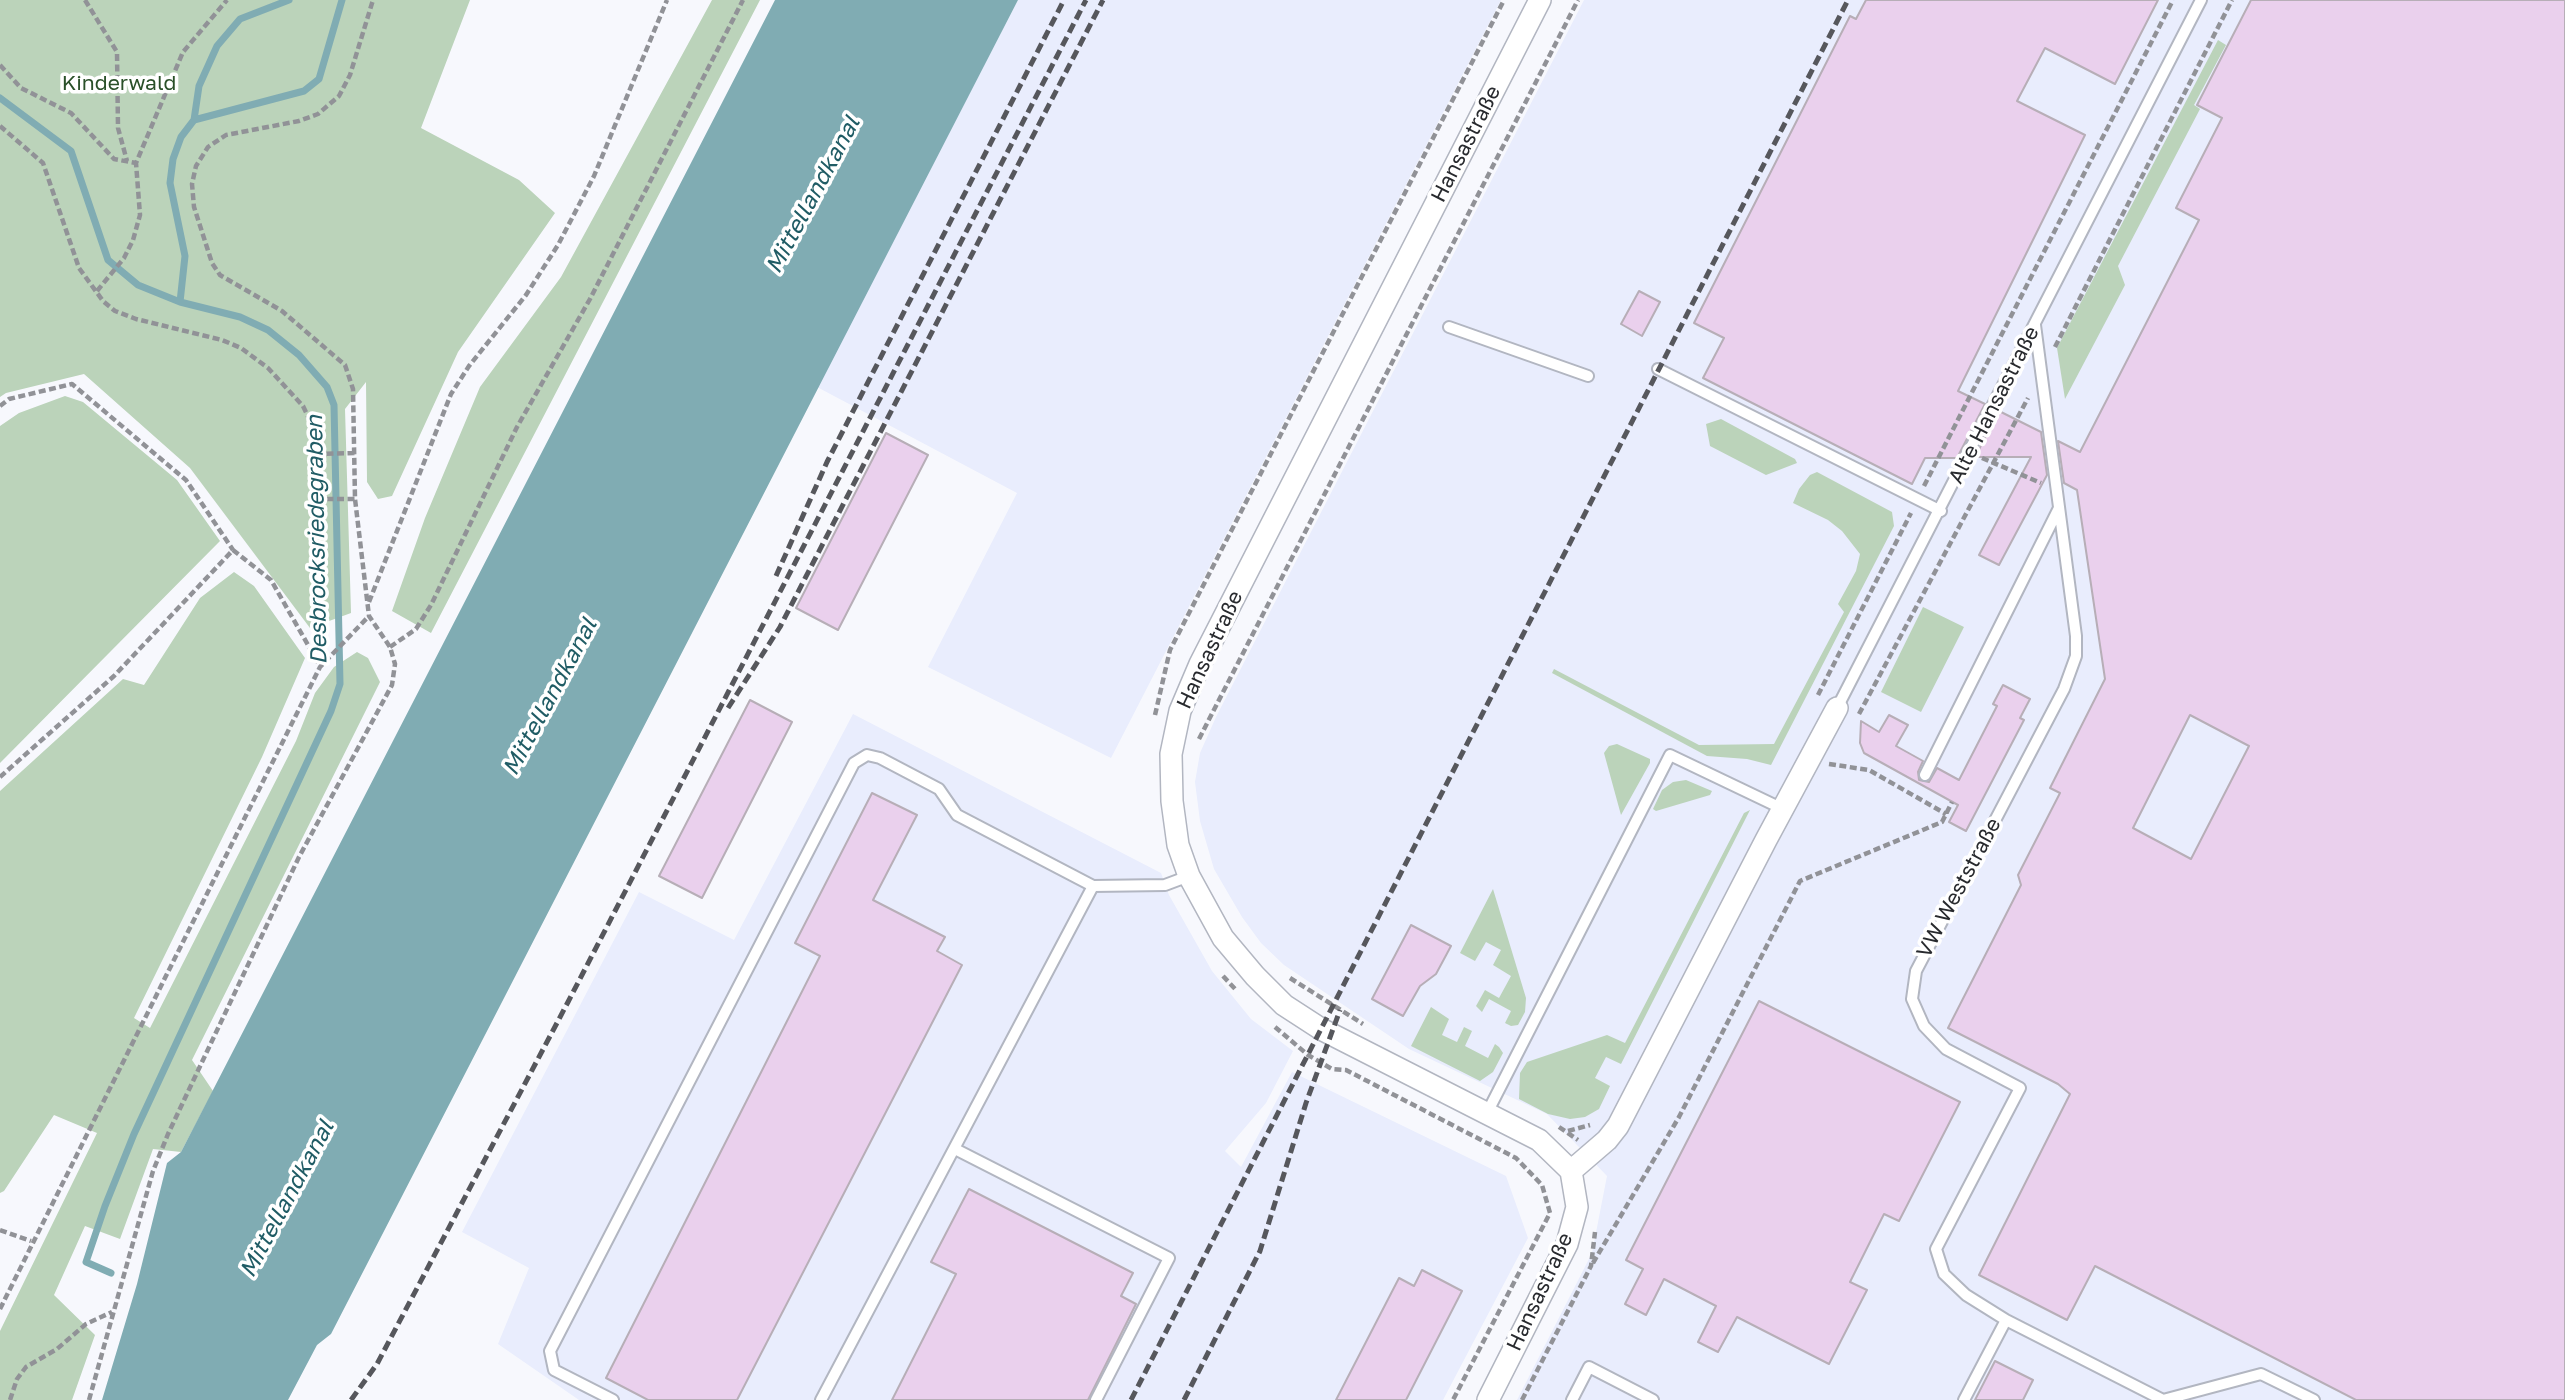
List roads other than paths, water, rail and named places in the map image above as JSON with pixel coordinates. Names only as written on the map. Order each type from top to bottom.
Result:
[{"type":"street","name":"Hansastraße","points":[[1488,1400],[1567,1244],[1577,1207],[1571,1171],[1539,1140],[1321,1029],[1284,1005],[1223,937],[1189,876],[1178,845],[1172,801],[1171,754],[1180,711],[1200,664],[1540,0]]},
{"type":"street","name":"Alte Hansastraße","points":[[1571,1171],[1607,1140],[1618,1126],[1837,708]]},
{"type":"lane","name":"Alte Hansastraße","points":[[1837,708],[1970,455],[2201,0]]},
{"type":"lane","name":"VW Weststraße","points":[[2035,325],[2076,636],[2076,656],[2070,677],[1916,971],[1912,999],[1924,1026],[1946,1049],[2020,1088],[1936,1249],[1944,1274],[1966,1295],[2006,1320],[2163,1400],[2261,1374],[2314,1400]]},
{"type":"lane","points":[[1449,327],[1588,376]]},
{"type":"lane","points":[[1658,369],[1941,511]]},
{"type":"lane","points":[[1925,775],[2059,508]]},
{"type":"lane","points":[[613,1400],[554,1370],[550,1351],[854,763],[867,755],[880,758],[939,789],[957,815],[1093,886],[1165,885],[1189,876]]},
{"type":"lane","points":[[1487,1113],[1670,755],[1783,809]]},
{"type":"lane","points":[[821,1400],[1093,886]]},
{"type":"lane","points":[[955,1149],[1169,1258],[1096,1400]]},
{"type":"lane","points":[[1964,1400],[2006,1320]]},
{"type":"lane","points":[[1572,1400],[1589,1367],[1653,1400]]},
{"type":"water","name":"Mittellandkanal","points":[[775,0],[1018,0],[331,1334],[317,1345],[288,1400],[102,1400],[137,1284],[167,1163],[181,1152]]},
{"type":"waterway","points":[[194,120],[199,86],[217,46],[240,19],[289,0]]},
{"type":"waterway","name":"Desbrocksriedegraben","points":[[111,1273],[86,1262],[105,1206],[134,1134],[331,711],[340,684],[334,405],[327,387],[299,355],[268,330],[240,317],[180,302],[185,256],[170,183],[173,159],[181,137],[194,120],[304,91],[319,79],[342,0]]},
{"type":"waterway","points":[[0,98],[71,151],[108,260],[138,285],[180,302]]},
{"type":"railway","points":[[776,576],[827,462],[1064,0]]},
{"type":"railway","points":[[351,1400],[377,1364],[568,1002],[1086,0]]},
{"type":"railway","points":[[728,708],[780,627],[1103,0]]},
{"type":"railway","points":[[1131,1400],[1848,0]]},
{"type":"railway","points":[[1184,1400],[1260,1251],[1306,1103],[1340,1010]]},
{"type":"park label","name":"Kinderwald","points":[[119,83]]}]
